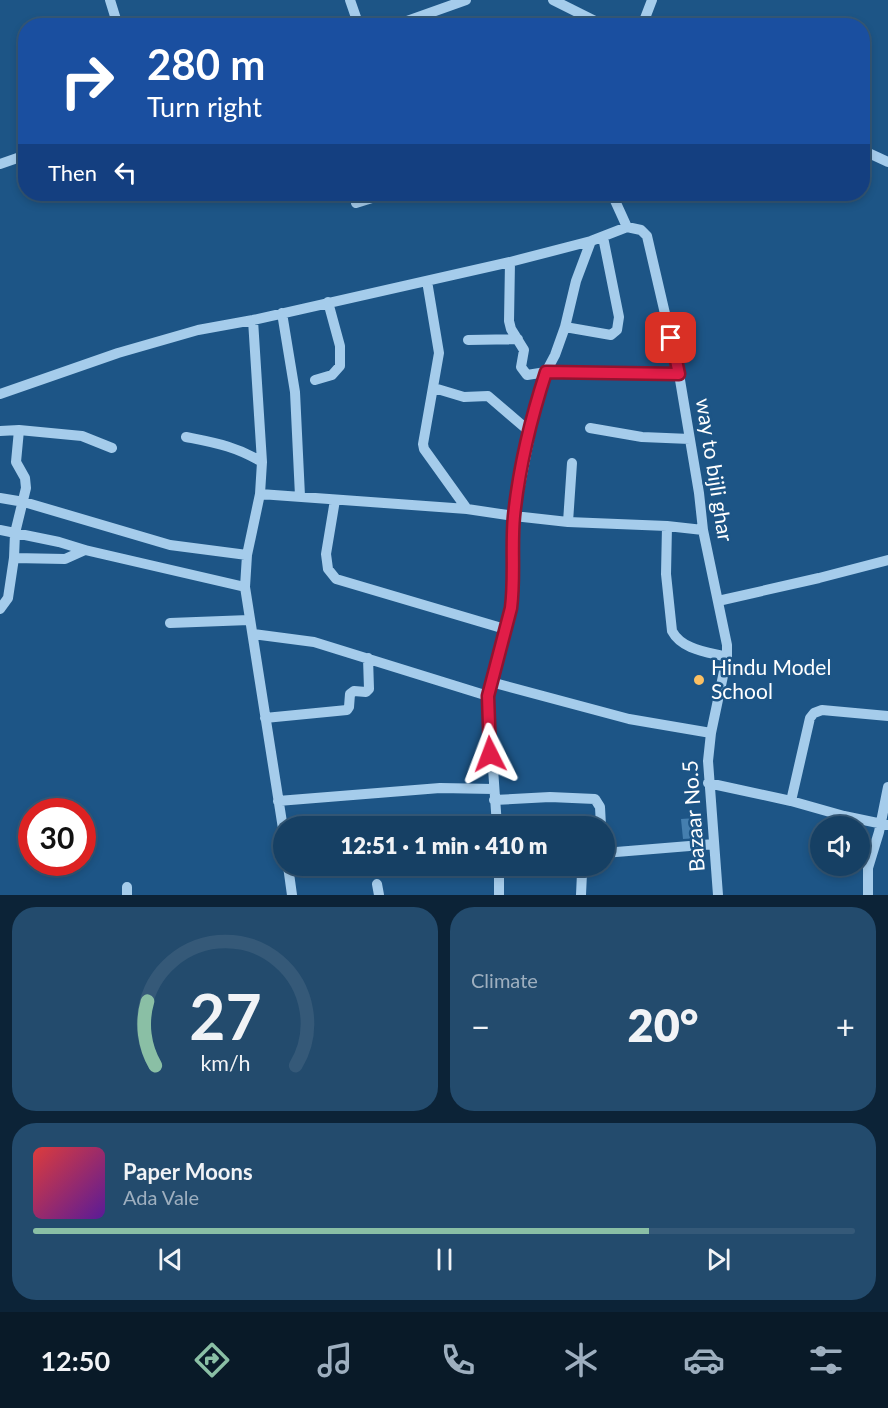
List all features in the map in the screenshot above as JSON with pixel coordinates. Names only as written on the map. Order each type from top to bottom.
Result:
[{"type":"street","points":[[110,0],[116,18]]},
{"type":"street","points":[[350,0],[356,18]]},
{"type":"street","points":[[415,18],[466,0]]},
{"type":"street","points":[[645,18],[652,0]]},
{"type":"street","points":[[560,1],[590,18]]},
{"type":"street","points":[[870,154],[888,162]]},
{"type":"street","points":[[0,164],[18,158]]},
{"type":"street","points":[[356,203],[362,201]]},
{"type":"street","name":"way to bijli ghar","points":[[615,201],[627,227],[641,230],[647,236],[679,374],[708,558]]},
{"type":"street","points":[[0,394],[79,369],[118,353],[198,330],[254,320],[510,262],[591,241],[627,227]]},
{"type":"street","points":[[565,327],[611,335],[617,330],[619,317],[603,237]]},
{"type":"street","points":[[496,816],[488,696],[513,593],[514,516],[538,394],[565,327],[576,281],[591,241]]},
{"type":"street","points":[[510,262],[509,321],[511,329],[524,350],[521,367],[527,375],[546,372],[679,374]]},
{"type":"street","points":[[427,281],[438,342],[434,388],[424,449],[467,509]]},
{"type":"street","points":[[315,380],[332,375],[340,366],[340,346],[328,302]]},
{"type":"street","points":[[282,313],[295,392],[300,496]]},
{"type":"street","points":[[254,320],[262,462],[260,494],[247,555],[245,587],[281,816]]},
{"type":"street","points":[[468,340],[518,339]]},
{"type":"street","points":[[434,388],[464,397],[488,396],[530,432]]},
{"type":"street","points":[[590,428],[642,438],[690,439]]},
{"type":"street","points":[[0,609],[8,598],[15,533],[27,483],[16,462],[19,429]]},
{"type":"street","points":[[0,431],[19,429],[82,436],[112,448]]},
{"type":"street","points":[[186,437],[230,446],[262,462]]},
{"type":"street","points":[[568,522],[572,463]]},
{"type":"street","points":[[260,494],[467,509],[568,522],[668,526],[703,531]]},
{"type":"street","points":[[0,498],[24,502],[170,545],[247,555]]},
{"type":"street","points":[[335,500],[326,554],[328,568],[336,579],[505,628]]},
{"type":"street","points":[[668,526],[666,574],[672,631],[688,646],[727,657]]},
{"type":"street","points":[[0,530],[245,587]]},
{"type":"street","points":[[14,558],[66,559],[85,550]]},
{"type":"street","name":"Bazaar No.5","points":[[708,558],[727,645],[727,657],[711,733],[708,783],[718,895]]},
{"type":"street","points":[[718,601],[888,560]]},
{"type":"street","points":[[170,623],[249,620]]},
{"type":"street","points":[[253,634],[314,642],[488,696]]},
{"type":"street","points":[[265,718],[347,710],[354,691],[369,690],[368,658]]},
{"type":"street","points":[[491,682],[629,719],[711,733]]},
{"type":"street","points":[[791,801],[810,718],[814,713],[822,710],[888,716]]},
{"type":"street","points":[[708,783],[884,824]]},
{"type":"street","points":[[868,895],[868,868],[884,824],[888,787]]},
{"type":"street","points":[[278,801],[440,788],[493,789]]},
{"type":"street","points":[[494,800],[550,797],[595,799],[600,807],[600,816]]},
{"type":"street","points":[[615,852],[714,844]]},
{"type":"street","points":[[289,876],[292,895]]},
{"type":"street","points":[[499,876],[499,895]]},
{"type":"street","points":[[581,895],[582,876]]},
{"type":"building","points":[[696,818],[698,838],[683,839],[681,819]]},
{"type":"place","name":"Hindu Model School","points":[[699,680]]},
{"type":"route","points":[[490,754],[488,696],[511,608],[514,516],[538,394],[546,372],[679,374],[671,338]]}]
